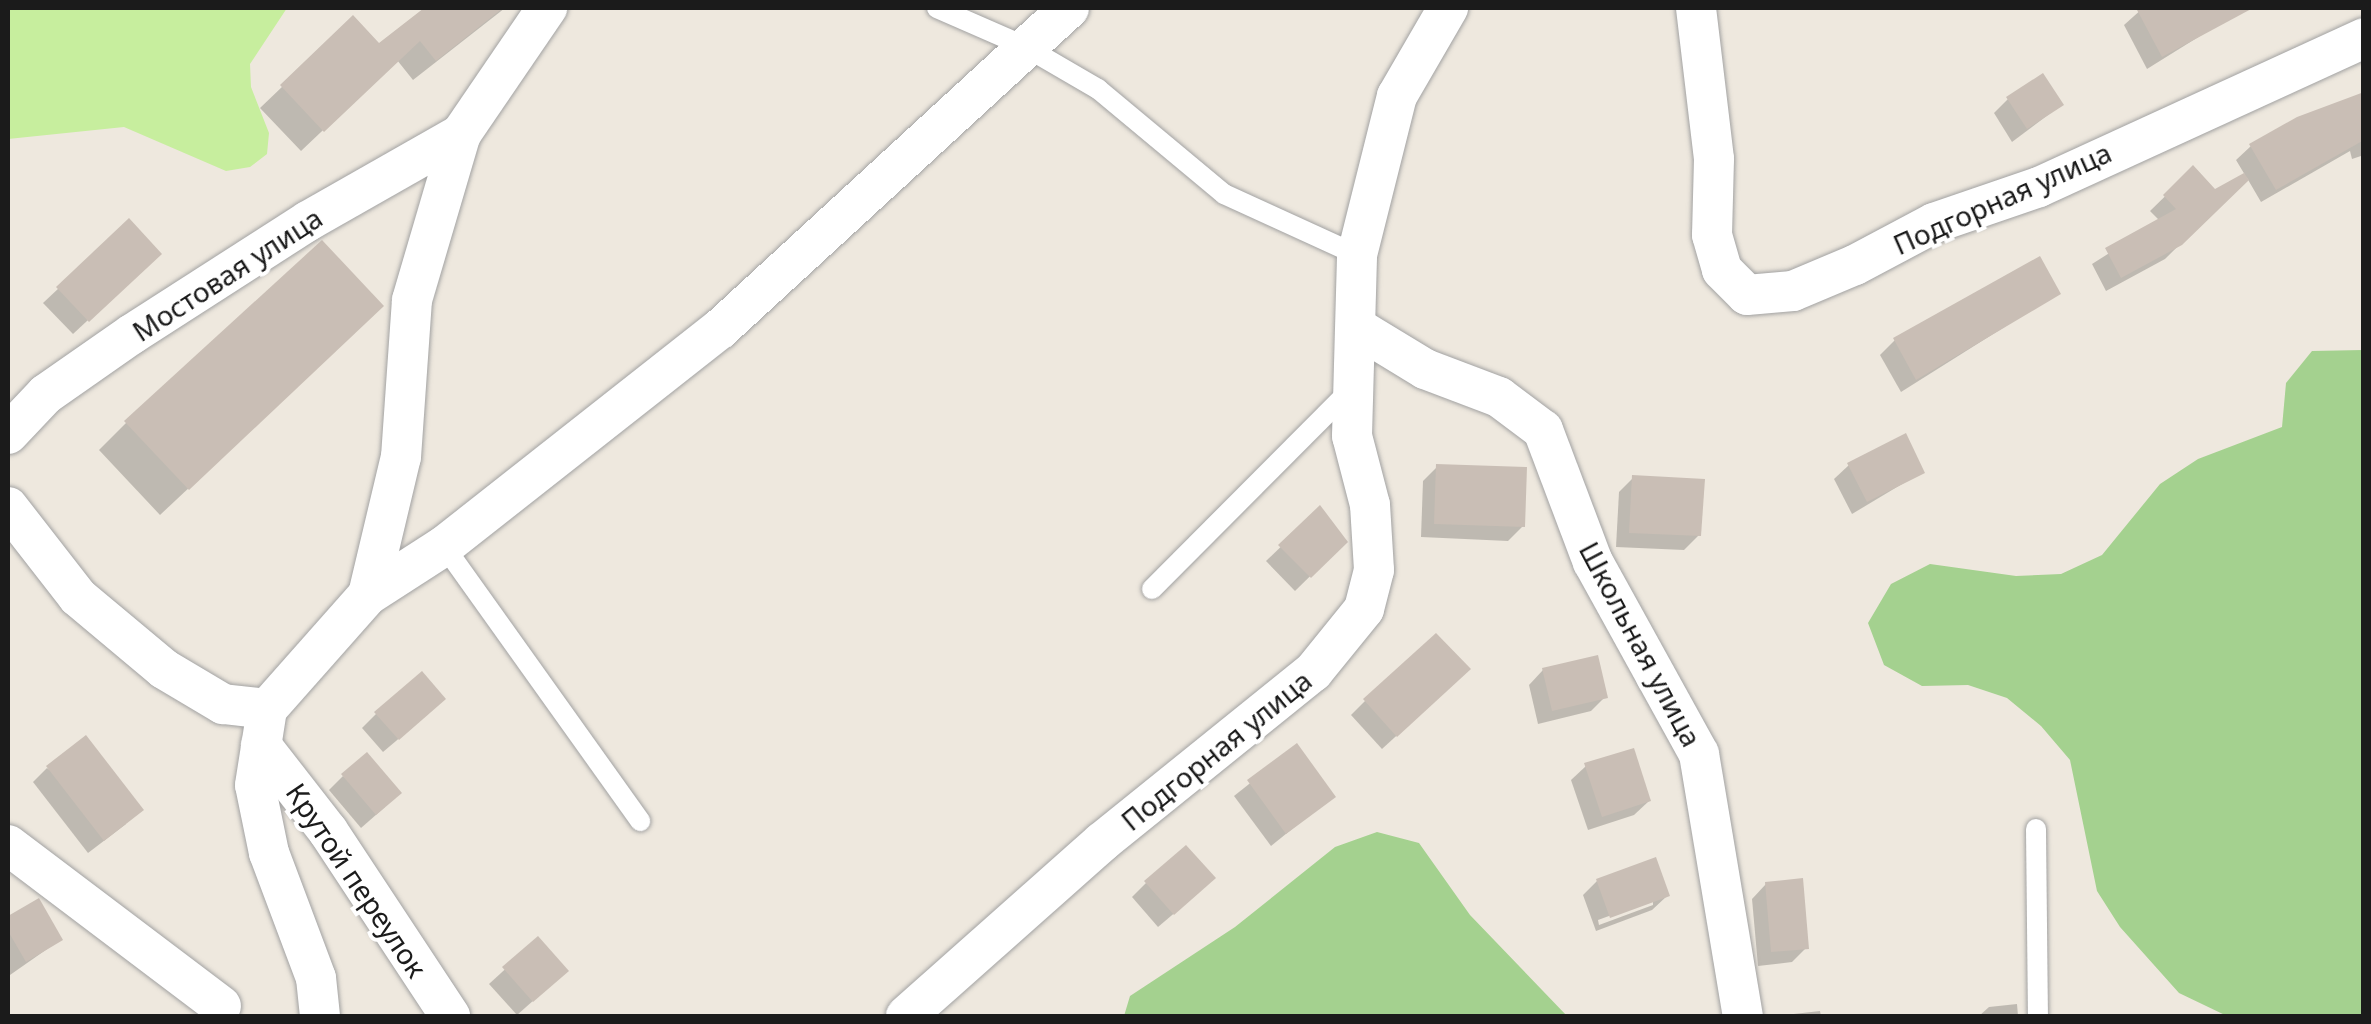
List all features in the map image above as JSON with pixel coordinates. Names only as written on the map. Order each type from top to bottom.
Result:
[{"type":"street","points":[[368,595],[401,457],[412,300],[460,134],[547,8]]},
{"type":"street","points":[[320,1016],[316,978],[269,853],[255,786],[264,726],[368,595],[444,546],[720,329],[1069,8]]},
{"type":"street","name":"Подгорная улица","points":[[906,1016],[1102,842],[1313,672],[1364,608],[1374,570],[1370,505],[1352,436],[1357,254],[1397,96],[1448,8]]},
{"type":"street","name":"Подгорная улица","points":[[1696,8],[1714,159],[1712,235],[1722,270],[1746,295],[1793,291],[1855,265],[1934,223],[2039,187],[2364,38]]},
{"type":"street","name":"Мостовая улица","points":[[8,434],[46,394],[132,334],[308,221],[460,134]]},
{"type":"street","name":"Школьная улица","points":[[1356,327],[1425,369],[1499,396],[1543,430],[1593,562],[1699,754],[1742,1016]]},
{"type":"street","points":[[8,507],[78,597],[164,669],[264,726]]},
{"type":"street","name":"Крутой переулок","points":[[264,726],[450,1016]]},
{"type":"street","points":[[8,845],[221,1006]]},
{"type":"lane","points":[[938,8],[1024,46],[1098,90],[1224,194],[1357,254]]},
{"type":"lane","points":[[1152,588],[1353,387]]},
{"type":"lane","points":[[444,546],[640,822]]},
{"type":"lane","points":[[2036,829],[2038,1016]]},
{"type":"green space","points":[[8,8],[287,8],[250,64],[251,87],[269,133],[267,154],[250,167],[226,171],[124,127],[8,139]]},
{"type":"green space","points":[[2363,350],[2363,1016],[2227,1016],[2179,993],[2120,927],[2097,891],[2070,760],[2041,726],[2007,698],[1968,685],[1922,686],[1884,665],[1868,623],[1891,584],[1930,564],[2016,576],[2061,574],[2102,555],[2160,484],[2198,459],[2282,427],[2286,383],[2312,351]]},
{"type":"green space","points":[[1377,832],[1419,843],[1470,915],[1567,1016],[1124,1016],[1130,996],[1235,927],[1335,847]]},
{"type":"building","points":[[424,8],[503,8],[436,61],[420,41],[324,132],[280,85],[353,15],[379,43]]},
{"type":"building","points":[[2136,8],[2253,8],[2162,57]]},
{"type":"building","points":[[2043,73],[2064,105],[2027,129],[2006,97]]},
{"type":"building","points":[[2364,92],[2364,140],[2276,190],[2249,144],[2297,117]]},
{"type":"building","points":[[2193,165],[2215,189],[2244,173],[2249,180],[2182,245],[2121,278],[2105,248],[2176,209],[2163,195]]},
{"type":"building","points":[[129,218],[162,254],[89,322],[56,287]]},
{"type":"building","points":[[322,240],[384,306],[189,490],[124,421]]},
{"type":"building","points":[[2040,256],[2061,294],[1916,380],[1893,338]]},
{"type":"building","points":[[1906,433],[1925,473],[1867,502],[1847,463]]},
{"type":"building","points":[[1436,464],[1527,467],[1525,527],[1434,524]]},
{"type":"building","points":[[1632,475],[1705,479],[1701,536],[1629,533]]},
{"type":"building","points":[[1320,505],[1348,542],[1311,578],[1278,545]]},
{"type":"building","points":[[1436,633],[1471,669],[1397,737],[1363,699]]},
{"type":"building","points":[[1598,655],[1608,698],[1552,711],[1542,668]]},
{"type":"building","points":[[422,671],[446,699],[399,740],[374,712]]},
{"type":"building","points":[[86,735],[144,810],[104,841],[46,766]]},
{"type":"building","points":[[1297,743],[1336,797],[1286,834],[1247,780]]},
{"type":"building","points":[[1634,748],[1651,801],[1602,817],[1584,763]]},
{"type":"building","points":[[367,752],[402,793],[376,815],[341,774]]},
{"type":"building","points":[[1186,845],[1216,878],[1174,915],[1144,881]]},
{"type":"building","points":[[1656,857],[1670,896],[1610,918],[1596,879]]},
{"type":"building","points":[[1803,878],[1809,949],[1771,952],[1765,882]]},
{"type":"building","points":[[39,898],[63,940],[26,962],[8,931],[8,916]]},
{"type":"building","points":[[538,936],[569,971],[533,1002],[502,967]]}]
